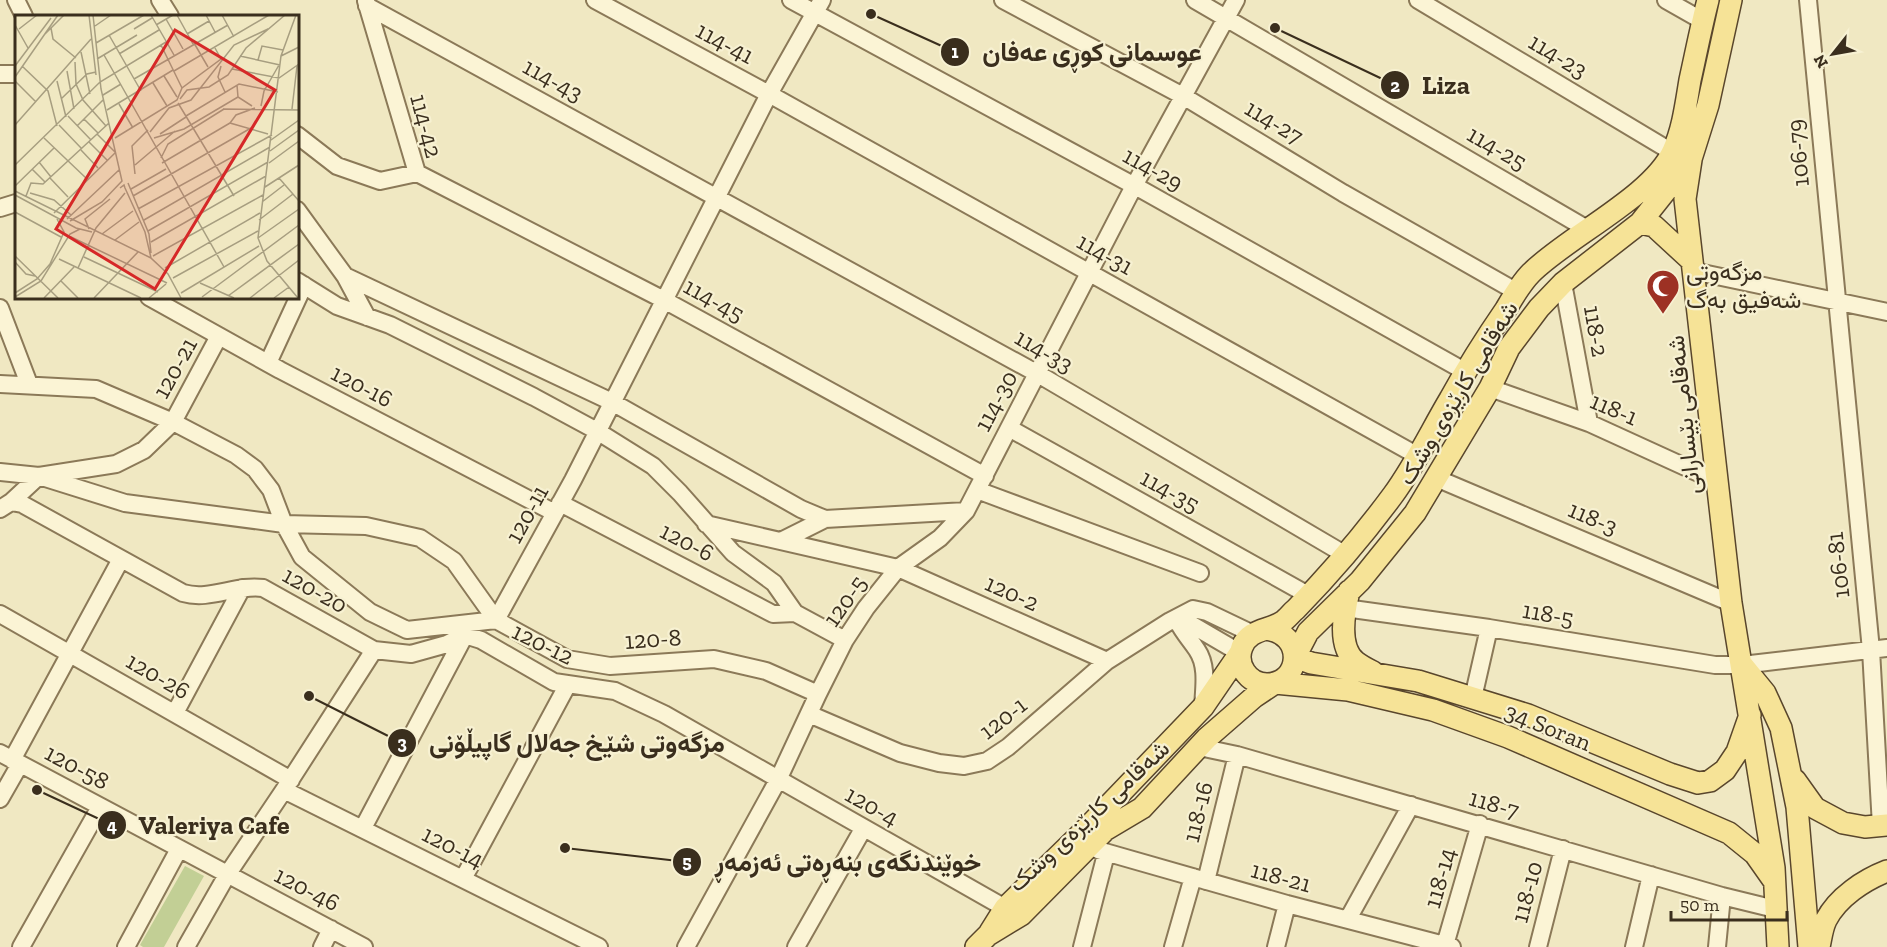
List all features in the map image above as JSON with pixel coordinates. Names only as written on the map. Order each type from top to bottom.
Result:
[{"type":"main road","name":"شەقامی کارێزەی وشک","points":[[1682,156],[1682,121],[1708,0]]},
{"type":"main road","name":"شەقامی کارێزەی وشک","points":[[1295,657],[1308,632],[1347,600],[1415,513],[1490,388],[1509,348],[1539,308],[1563,283],[1640,223],[1682,156],[1708,105],[1731,0]]},
{"type":"main road","name":"شەقامی کارێزەی وشک","points":[[1259,631],[1282,622],[1344,554],[1393,495],[1466,372],[1529,274],[1682,156]]},
{"type":"main road","name":"شەقامی بێسارانی","points":[[1682,156],[1731,603],[1774,868],[1778,947]]},
{"type":"main road","points":[[1640,223],[1654,226],[1693,266]]},
{"type":"main road","points":[[1347,600],[1344,644],[1355,662],[1376,674]]},
{"type":"main road","points":[[1275,630],[1284,635],[1290,641],[1295,657],[1289,673],[1275,683],[1266,684],[1250,678],[1240,662],[1243,644],[1259,631],[1275,630]]},
{"type":"main road","name":"شەقامی کارێزەی وشک","points":[[982,941],[1005,908],[1117,811],[1203,707],[1240,653]]},
{"type":"main road","name":"34 Soran","points":[[1295,657],[1311,663],[1418,681],[1528,715],[1698,783],[1710,781],[1725,771],[1737,752],[1750,715]]},
{"type":"main road","name":"شەقامی بێسارانی","points":[[1742,665],[1765,693],[1782,728],[1797,807],[1809,947]]},
{"type":"main road","name":"شەقامی کارێزەی وشک","points":[[1117,811],[1142,808],[1199,747],[1254,698],[1275,683]]},
{"type":"main road","name":"34 Soran","points":[[1275,683],[1348,690],[1433,710],[1508,737],[1729,833],[1755,854],[1774,881]]},
{"type":"main road","points":[[1644,796],[1652,766]]},
{"type":"main road","points":[[1790,773],[1815,808],[1843,823],[1864,827],[1884,825]]},
{"type":"main road","name":"شەقامی کارێزەی وشک","points":[[982,941],[1021,915],[1106,831],[1117,811]]},
{"type":"main road","points":[[1819,947],[1826,920],[1843,897],[1875,875],[1887,871]]},
{"type":"street","points":[[16,0],[24,15]]},
{"type":"street","points":[[160,0],[169,15]]},
{"type":"street","name":"114-41","points":[[595,0],[769,94]]},
{"type":"street","name":"114-29","points":[[791,0],[818,7],[1466,372]]},
{"type":"street","name":"114-27","points":[[1002,0],[1183,96],[1343,193],[1517,292]]},
{"type":"street","name":"114-25","points":[[1195,0],[1587,229]]},
{"type":"street","name":"114-30","points":[[981,483],[1134,186],[1236,0]]},
{"type":"street","name":"114-23","points":[[1418,0],[1682,156]]},
{"type":"street","points":[[1666,0],[1703,21]]},
{"type":"street","name":"106-79","points":[[1808,0],[1836,301]]},
{"type":"street","name":"114-42","points":[[298,136],[337,166],[381,181],[417,173],[366,3]]},
{"type":"street","name":"114-43","points":[[366,3],[716,196]]},
{"type":"street","name":"120-11","points":[[496,620],[558,508],[769,94],[818,7]]},
{"type":"street","name":"114-31","points":[[769,94],[1418,456]]},
{"type":"street","name":"114-45","points":[[417,173],[664,300],[981,483],[1200,573]]},
{"type":"street","name":"114-33","points":[[716,196],[1038,374],[1344,554]]},
{"type":"street","points":[[0,208],[15,203]]},
{"type":"street","points":[[298,211],[345,276],[367,317]]},
{"type":"street","points":[[1693,266],[1887,312]]},
{"type":"street","points":[[345,276],[612,402],[801,509],[825,519]]},
{"type":"street","points":[[300,283],[337,306],[390,325],[597,431],[653,466],[733,553],[774,583],[795,613],[845,640]]},
{"type":"street","name":"118-2","points":[[1563,283],[1589,423]]},
{"type":"street","name":"120-16","points":[[151,298],[268,363],[558,508]]},
{"type":"street","points":[[268,363],[294,298]]},
{"type":"street","name":"106-81","points":[[1836,301],[1879,649],[1884,825]]},
{"type":"street","points":[[0,308],[29,384]]},
{"type":"street","name":"120-21","points":[[39,476],[116,464],[144,450],[173,422],[219,336]]},
{"type":"street","points":[[0,384],[96,388],[173,422],[236,455],[255,469],[272,490],[284,525],[302,557],[370,612],[407,630],[496,620],[454,561],[420,537],[366,526],[284,525],[125,503],[39,476],[0,472]]},
{"type":"street","name":"118-1","points":[[1490,388],[1589,423],[1716,481]]},
{"type":"street","name":"114-35","points":[[1009,428],[1308,595]]},
{"type":"street","points":[[6,506],[39,476]]},
{"type":"street","name":"118-3","points":[[1436,478],[1731,603]]},
{"type":"street","name":"120-5","points":[[686,947],[778,780],[845,640],[898,568],[940,538],[966,511],[981,483]]},
{"type":"street","name":"120-20","points":[[6,506],[22,504],[192,596],[253,586],[263,588],[374,650],[411,654],[473,637]]},
{"type":"street","name":"120-6","points":[[558,508],[773,614],[795,613]]},
{"type":"street","points":[[781,542],[825,519],[966,511]]},
{"type":"street","name":"120-2","points":[[706,524],[898,568],[1107,662]]},
{"type":"street","points":[[0,799],[10,759],[121,559]]},
{"type":"street","points":[[175,713],[242,588]]},
{"type":"street","name":"118-5","points":[[1347,600],[1489,628],[1715,665],[1742,665],[1879,649]]},
{"type":"street","name":"120-1","points":[[809,714],[900,753],[939,763],[964,766],[987,761],[1008,747],[1107,662],[1193,609],[1259,631]]},
{"type":"street","name":"120-26","points":[[0,614],[175,713],[287,785]]},
{"type":"street","name":"120-8","points":[[496,620],[567,659],[610,666],[714,659],[766,671],[818,694]]},
{"type":"street","points":[[1174,621],[1187,622],[1240,653]]},
{"type":"street","points":[[1174,621],[1198,650],[1205,668],[1203,707]]},
{"type":"street","points":[[1473,698],[1489,628]]},
{"type":"street","points":[[363,828],[473,637]]},
{"type":"street","name":"120-12","points":[[473,637],[554,682],[615,691],[664,714],[778,780]]},
{"type":"street","points":[[186,947],[227,875],[374,650]]},
{"type":"street","points":[[463,879],[568,684]]},
{"type":"street","name":"118-7","points":[[1199,747],[1237,755],[1722,896],[1775,909]]},
{"type":"street","name":"118-16","points":[[1173,947],[1199,879],[1237,755]]},
{"type":"street","name":"120-58","points":[[10,759],[227,875]]},
{"type":"street","name":"120-4","points":[[778,780],[1005,908]]},
{"type":"street","name":"120-14","points":[[287,785],[363,828],[463,879],[564,940],[598,947]]},
{"type":"street","points":[[1348,919],[1412,805]]},
{"type":"street","points":[[21,947],[100,807]]},
{"type":"street","name":"118-14","points":[[1449,946],[1480,824]]},
{"type":"street","points":[[796,947],[863,829]]},
{"type":"street","points":[[126,947],[178,849]]},
{"type":"street","name":"118-10","points":[[1538,947],[1563,849]]},
{"type":"street","name":"118-21","points":[[1082,947],[1102,852],[1348,919],[1412,942],[1449,946]]},
{"type":"street","name":"120-46","points":[[227,875],[364,947]]},
{"type":"street","points":[[1634,947],[1651,875]]},
{"type":"street","points":[[1717,947],[1722,896]]},
{"type":"street","points":[[1276,947],[1287,903]]},
{"type":"street","points":[[322,947],[331,929]]},
{"type":"green space","points":[[185,866],[204,876],[164,947],[143,947],[140,945]]},
{"type":"place","name":"عوسمانی کوڕی عەفان","points":[[871,14]]},
{"type":"place","name":"Liza","points":[[1275,28]]},
{"type":"place","name":"مزگەوتی شەفیق بەگ","points":[[1663,315]]},
{"type":"place","name":"مزگەوتی شێخ جەلال گاپیڵۆنی","points":[[309,696]]},
{"type":"place","name":"Valeriya Cafe","points":[[37,790]]},
{"type":"place","name":"خوێندنگەی بنەڕەتی ئەزمەڕ","points":[[565,848]]}]
